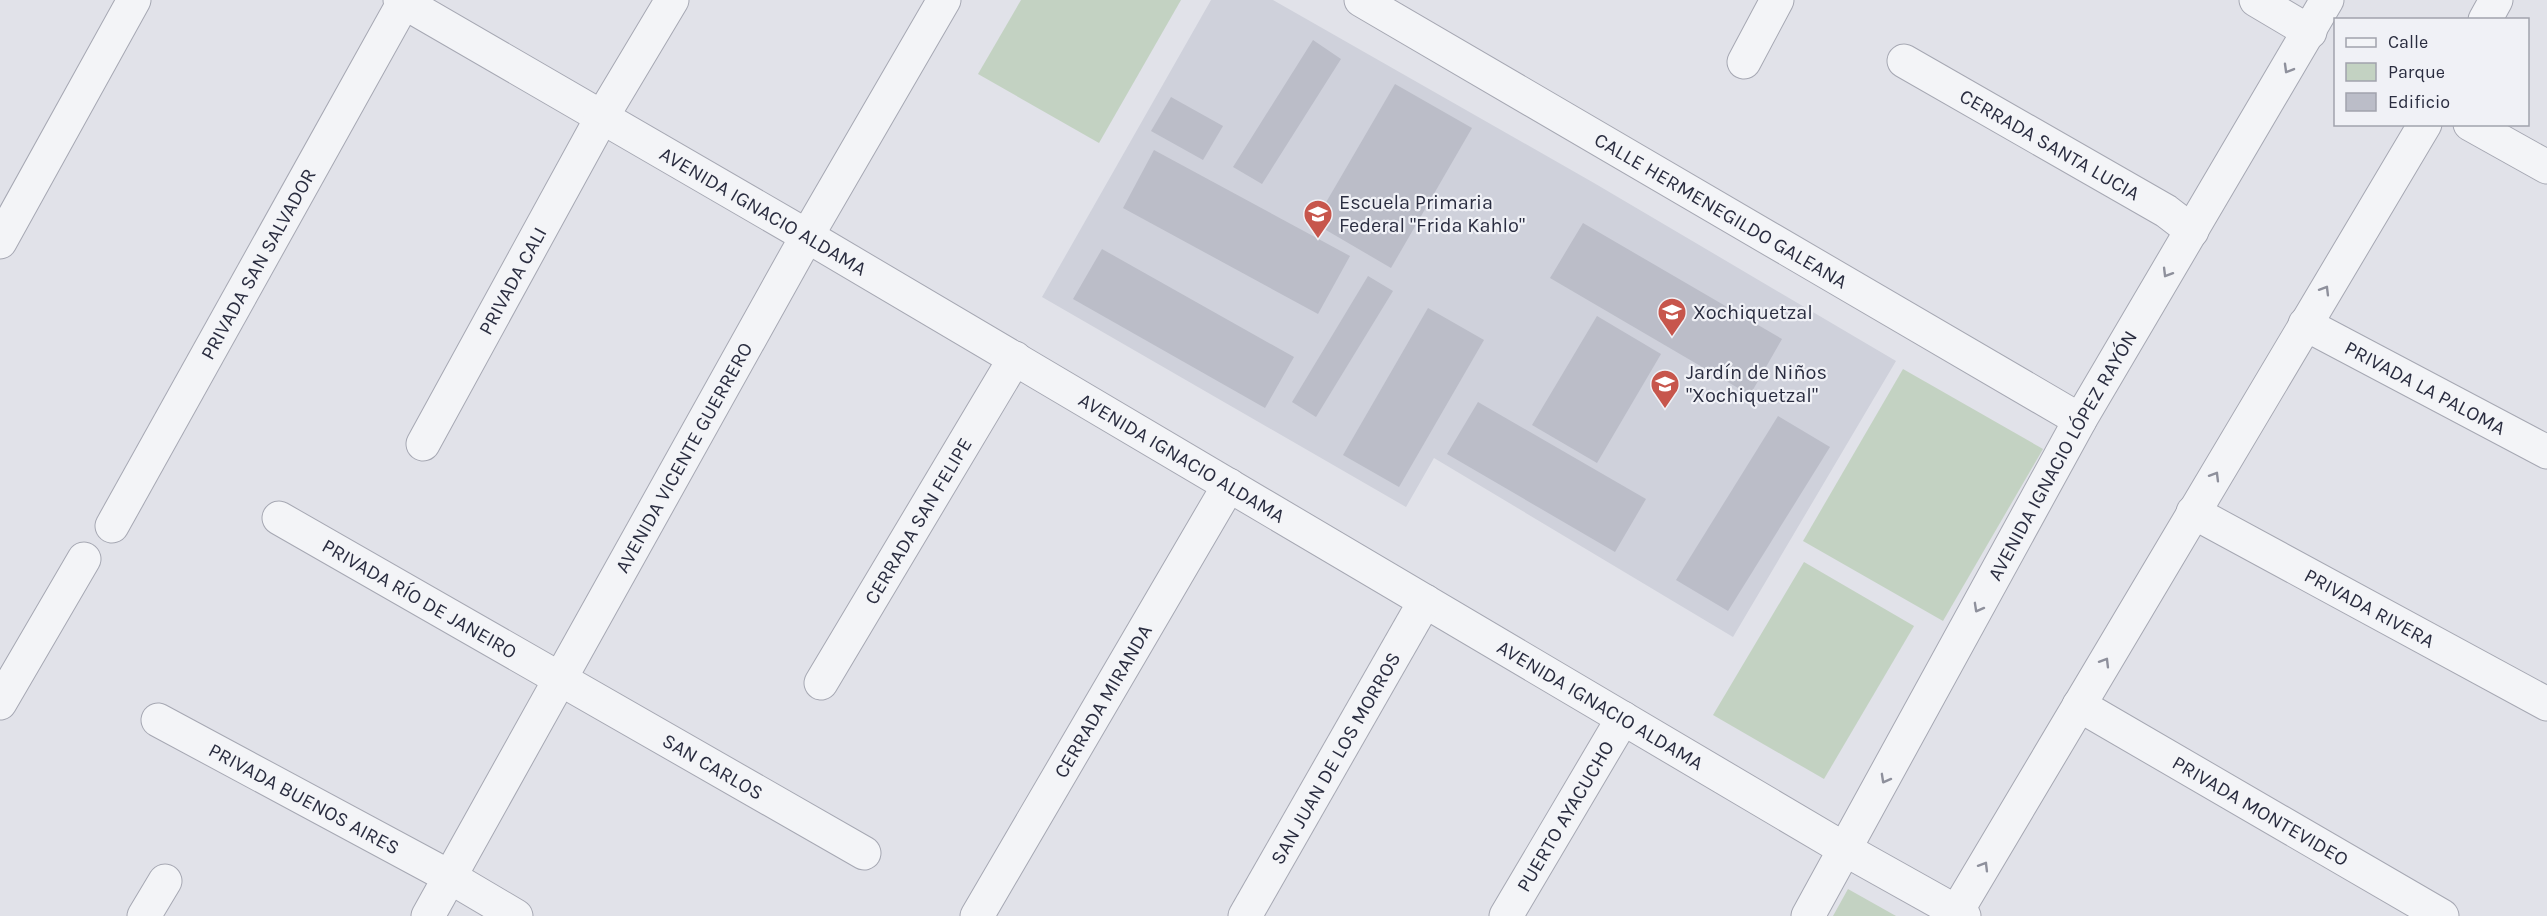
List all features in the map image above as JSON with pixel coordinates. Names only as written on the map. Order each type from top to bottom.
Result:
[{"type":"street","points":[[0,242],[134,0]]},
{"type":"street","name":"PRIVADA CALI","points":[[423,444],[602,117],[672,0]]},
{"type":"street","name":"AVENIDA VICENTE GUERRERO","points":[[428,916],[807,236],[944,0]]},
{"type":"street","name":"CALLE HERMENEGILDO GALEANA","points":[[1361,0],[2080,420]]},
{"type":"street","points":[[1744,62],[1777,0]]},
{"type":"street","points":[[2256,0],[2310,32]]},
{"type":"street","name":"AVENIDA IGNACIO LÓPEZ RAYÓN","points":[[1808,916],[2080,420],[2327,0]]},
{"type":"street","points":[[2486,18],[2496,0]]},
{"type":"street","name":"AVENIDA IGNACIO ALDAMA","points":[[403,1],[1015,358],[1958,915]]},
{"type":"street","name":"PRIVADA SAN SALVADOR","points":[[112,526],[403,1]]},
{"type":"street","name":"CERRADA SANTA LUCIA","points":[[1904,61],[2166,211],[2192,231]]},
{"type":"street","points":[[1958,915],[2079,705],[2424,126]]},
{"type":"street","points":[[2473,126],[2547,167]]},
{"type":"street","name":"PRIVADA LA PALOMA","points":[[2305,324],[2547,452]]},
{"type":"street","name":"CERRADA SAN FELIPE","points":[[821,683],[1015,358]]},
{"type":"street","name":"CERRADA MIRANDA","points":[[977,916],[1229,485]]},
{"type":"street","name":"PRIVADA RIVERA","points":[[2193,512],[2547,704]]},
{"type":"street","name":"PRIVADA RÍO DE JANEIRO","points":[[279,518],[561,678]]},
{"type":"street","points":[[0,703],[84,559]]},
{"type":"street","name":"SAN JUAN DE LOS MORROS","points":[[1245,916],[1425,601]]},
{"type":"street","name":"SAN CARLOS","points":[[561,678],[864,853]]},
{"type":"street","name":"PRIVADA MONTEVIDEO","points":[[2079,705],[2442,916]]},
{"type":"street","name":"PUERTO AYACUCHO","points":[[1506,916],[1623,718]]},
{"type":"street","name":"PRIVADA BUENOS AIRES","points":[[158,720],[450,877],[516,916]]},
{"type":"street","points":[[144,916],[165,881]]},
{"type":"shaded area","points":[[1211,0],[1273,0],[1594,183],[1896,361],[1733,637],[1434,458],[1406,507],[1042,297]]},
{"type":"green space","points":[[1021,0],[1181,0],[1099,143],[978,74]]},
{"type":"green space","points":[[1903,369],[2043,449],[1943,621],[1803,541]]},
{"type":"green space","points":[[1804,562],[1914,626],[1824,779],[1713,715]]},
{"type":"green space","points":[[1848,889],[1896,916],[1833,916]]},
{"type":"building","points":[[1313,40],[1341,59],[1262,184],[1233,167]]},
{"type":"building","points":[[1395,84],[1472,128],[1391,268],[1314,223]]},
{"type":"building","points":[[1171,97],[1223,126],[1203,160],[1151,131]]},
{"type":"building","points":[[1154,150],[1350,256],[1318,314],[1123,208]]},
{"type":"building","points":[[1583,223],[1782,339],[1750,395],[1550,278]]},
{"type":"building","points":[[1102,249],[1294,357],[1265,408],[1073,299]]},
{"type":"building","points":[[1368,276],[1393,291],[1316,417],[1292,402]]},
{"type":"building","points":[[1428,308],[1484,340],[1399,487],[1343,455]]},
{"type":"building","points":[[1597,316],[1661,354],[1597,463],[1532,425]]},
{"type":"building","points":[[1478,402],[1646,499],[1615,552],[1447,454]]},
{"type":"building","points":[[1778,416],[1830,447],[1728,611],[1676,580]]},
{"type":"place","name":"Escuela Primaria Federal \"Frida Kahlo\"","points":[[1318,240]]},
{"type":"place","name":"Xochiquetzal","points":[[1672,338]]},
{"type":"place","name":"Jardín de Niños \"Xochiquetzal\"","points":[[1665,410]]}]
